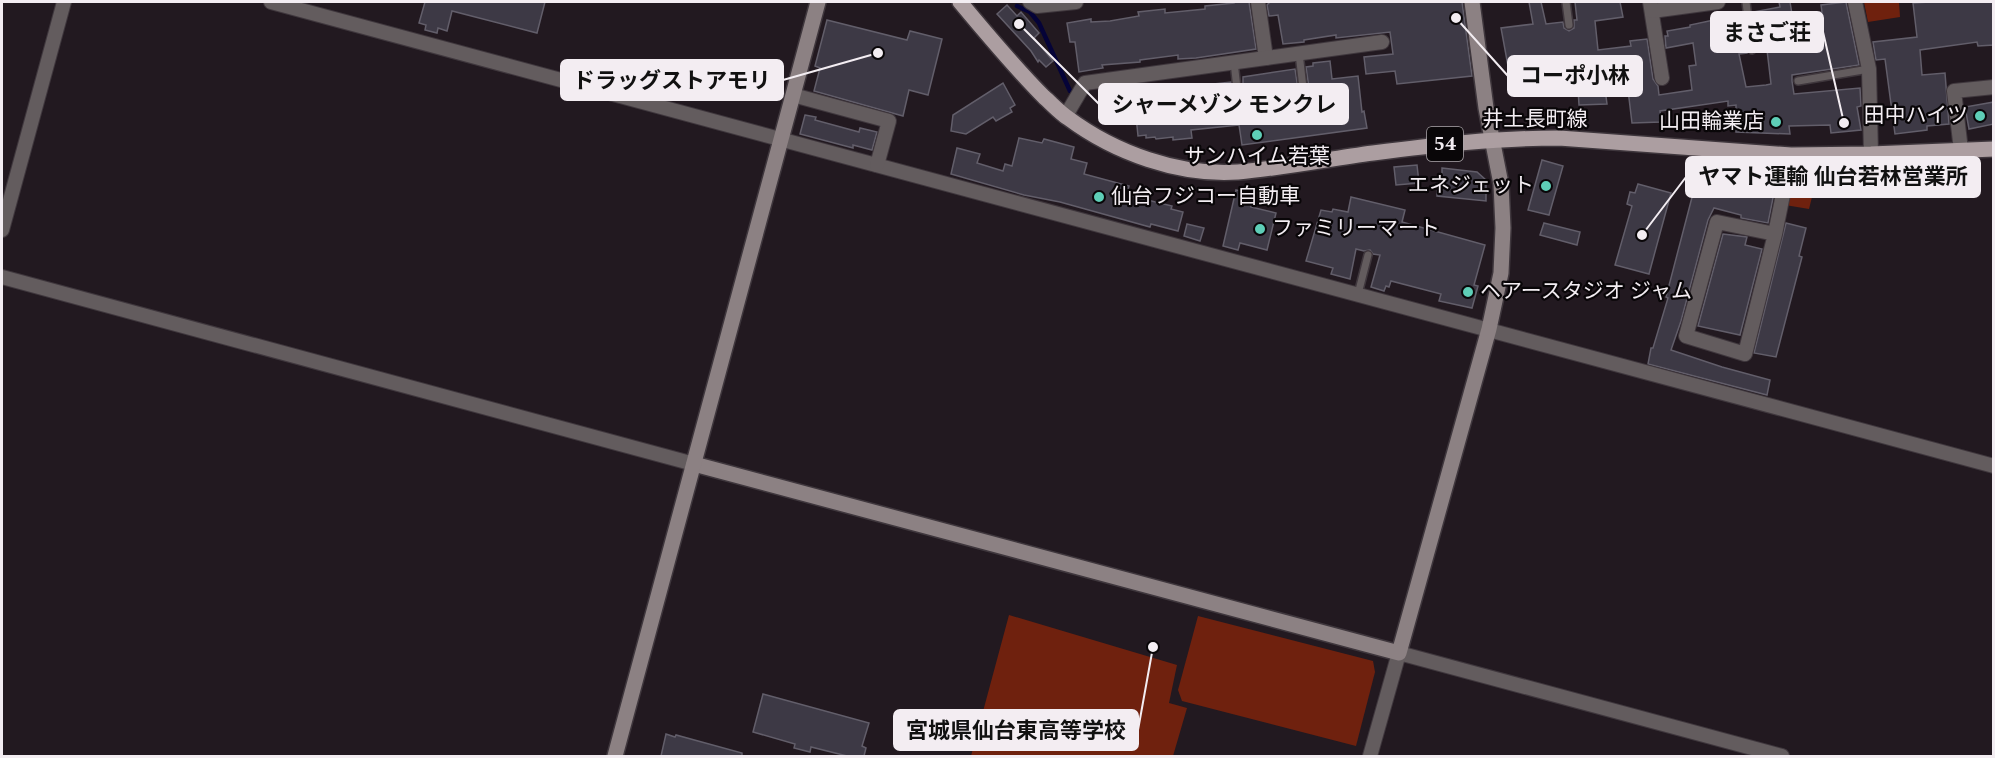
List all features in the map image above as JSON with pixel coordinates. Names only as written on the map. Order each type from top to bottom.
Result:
[{"type":"main road","name":"井土長町線","points":[[960,2],[1025,78],[1065,117],[1081,128],[1125,151],[1171,165],[1212,171],[1237,172],[1384,151],[1492,139],[1559,138],[1791,155],[1994,149]]},
{"type":"street","points":[[2,230],[64,2]]},
{"type":"street","points":[[271,2],[1994,466]]},
{"type":"street","points":[[615,756],[818,2]]},
{"type":"street","points":[[1030,2],[1037,6],[1072,2]]},
{"type":"street","points":[[1257,2],[1266,58]]},
{"type":"street","points":[[1370,756],[1489,329],[1501,273],[1502,184],[1486,108],[1472,2]]},
{"type":"street","points":[[1662,78],[1651,6],[1718,2]]},
{"type":"street","points":[[1855,2],[1869,69],[1871,154]]},
{"type":"street","points":[[1065,117],[1085,83],[1382,42]]},
{"type":"street","points":[[1960,150],[1954,92],[1994,87]]},
{"type":"street","points":[[793,96],[889,121],[877,165]]},
{"type":"street","points":[[1774,234],[1717,222],[1686,336],[1745,354],[1774,234],[1791,155]]},
{"type":"street","points":[[2,277],[1782,756]]},
{"type":"lane","points":[[1566,2],[1569,25]]},
{"type":"lane","points":[[1746,2],[1752,50]]},
{"type":"lane","points":[[1299,53],[1303,88]]},
{"type":"lane","points":[[1234,62],[1238,97]]},
{"type":"lane","points":[[1798,81],[1869,69]]},
{"type":"lane","points":[[1358,294],[1368,255]]},
{"type":"shaded area","points":[[1864,2],[1899,2],[1900,17],[1868,22]]},
{"type":"shaded area","points":[[1797,173],[1818,173],[1809,209],[1785,205],[1789,180]]},
{"type":"shaded area","points":[[1009,615],[1177,665],[1169,703],[1187,708],[1173,756],[971,756]]},
{"type":"shaded area","points":[[1198,616],[1373,661],[1375,672],[1356,746],[1182,701],[1178,690]]},
{"type":"building","points":[[425,2],[545,2],[537,33],[452,11],[447,31],[438,28],[437,33],[425,30],[426,25],[419,23]]},
{"type":"building","points":[[1249,2],[1256,49],[1196,58],[1178,59],[1178,55],[1140,60],[1140,62],[1102,65],[1103,68],[1079,72],[1075,42],[1070,42],[1067,23],[1091,19],[1091,22],[1110,21],[1139,16],[1138,12],[1165,9],[1165,13],[1205,9],[1205,6]]},
{"type":"building","points":[[1270,2],[1462,2],[1472,76],[1397,84],[1395,71],[1366,74],[1364,57],[1393,54],[1390,32],[1336,38],[1336,35],[1283,44],[1278,15],[1269,16],[1267,5]]},
{"type":"building","points":[[1529,2],[1541,2],[1546,24],[1563,22],[1564,28],[1569,31],[1574,28],[1574,20],[1577,20],[1575,2],[1620,2],[1623,17],[1595,21],[1598,50],[1631,46],[1630,41],[1647,39],[1653,79],[1658,86],[1659,95],[1692,90],[1689,66],[1696,65],[1693,43],[1666,48],[1667,31],[1742,14],[1747,53],[1739,54],[1746,87],[1766,85],[1771,84],[1767,50],[1757,52],[1753,12],[1780,7],[1779,2],[1790,2],[1792,14],[1822,12],[1821,5],[1846,2],[1859,65],[1792,75],[1792,81],[1794,94],[1860,88],[1861,106],[1857,107],[1861,130],[1831,133],[1830,125],[1789,126],[1790,134],[1736,132],[1736,105],[1728,106],[1728,101],[1660,111],[1661,122],[1632,123],[1625,65],[1572,68],[1572,71],[1542,76],[1542,74],[1510,77],[1501,28],[1533,24]]},
{"type":"building","points":[[1994,2],[1994,45],[1978,46],[1977,42],[1920,50],[1922,75],[1945,73],[1949,124],[1927,126],[1927,130],[1895,134],[1885,59],[1876,60],[1873,42],[1917,37],[1913,3]]},
{"type":"building","points":[[1007,5],[1017,16],[1021,12],[1039,33],[1034,38],[1053,61],[1046,67],[1039,60],[1038,62],[1031,51],[997,14]]},
{"type":"building","points":[[827,20],[907,40],[910,31],[942,39],[928,95],[909,90],[903,116],[814,91],[820,68],[815,66]]},
{"type":"building","points":[[1330,61],[1332,79],[1358,76],[1362,112],[1364,111],[1367,128],[1242,145],[1239,125],[1191,130],[1192,138],[1156,139],[1155,137],[1146,138],[1146,135],[1138,136],[1136,116],[1114,119],[1113,115],[1110,115],[1108,97],[1214,87],[1214,84],[1231,82],[1233,100],[1239,102],[1243,99],[1243,77],[1295,69],[1298,89],[1300,93],[1304,93],[1309,88],[1306,67],[1313,66],[1313,63]]},
{"type":"building","points":[[1003,83],[1015,105],[1010,108],[1012,112],[996,121],[993,117],[966,134],[951,131],[953,115]]},
{"type":"building","points":[[1578,89],[1605,89],[1607,104],[1579,105]]},
{"type":"building","name":"田中ハイツ","points":[[1994,102],[1994,124],[1969,129],[1965,107]]},
{"type":"building","points":[[805,115],[859,132],[860,128],[877,132],[872,150],[853,145],[853,148],[800,134]]},
{"type":"building","points":[[1019,138],[1042,143],[1044,139],[1074,147],[1071,159],[1087,163],[1084,174],[1129,186],[1127,195],[1172,206],[1171,209],[1183,212],[1178,231],[1151,224],[1150,227],[951,174],[957,148],[980,154],[977,163],[1003,171],[1005,164],[1012,166]]},
{"type":"building","points":[[1542,160],[1563,166],[1549,215],[1528,210]]},
{"type":"building","points":[[1417,165],[1419,183],[1396,185],[1394,167]]},
{"type":"building","points":[[1442,168],[1477,172],[1486,180],[1486,201],[1437,196],[1438,177],[1442,174]]},
{"type":"building","points":[[1752,178],[1776,183],[1768,223],[1741,218],[1741,215],[1714,208],[1708,220],[1671,350],[1770,380],[1767,395],[1648,364],[1668,298],[1666,297],[1696,182],[1748,194]]},
{"type":"building","points":[[1638,184],[1671,193],[1649,274],[1615,265],[1632,206],[1627,204],[1630,192],[1635,193]]},
{"type":"building","points":[[1236,190],[1254,194],[1251,207],[1276,213],[1267,250],[1240,243],[1238,250],[1223,246]]},
{"type":"building","points":[[1351,197],[1405,210],[1402,222],[1485,245],[1474,285],[1478,286],[1472,308],[1439,301],[1441,294],[1391,281],[1389,287],[1386,286],[1384,291],[1371,287],[1380,255],[1373,254],[1370,250],[1356,249],[1350,279],[1331,274],[1333,268],[1306,261],[1321,210],[1332,212],[1333,209],[1348,212]]},
{"type":"building","points":[[1544,223],[1580,232],[1577,245],[1540,235]]},
{"type":"building","points":[[1786,223],[1806,228],[1799,256],[1802,257],[1776,357],[1754,353]]},
{"type":"building","points":[[1187,224],[1204,228],[1200,241],[1184,236]]},
{"type":"building","points":[[1723,234],[1747,237],[1745,245],[1762,249],[1740,335],[1698,326]]},
{"type":"building","points":[[763,694],[869,723],[862,746],[866,748],[864,756],[847,756],[811,747],[810,752],[794,748],[795,744],[753,732]]},
{"type":"building","points":[[666,734],[742,753],[742,756],[661,756]]},
{"type":"waterway","points":[[1017,6],[1030,12],[1039,23],[1070,91]]},
{"type":"place","name":"コーポ小林","points":[[1456,18]]},
{"type":"place","name":"シャーメゾン モンクレ","points":[[1019,24]]},
{"type":"place","name":"ドラッグストアモリ","points":[[878,53]]},
{"type":"place","name":"田中ハイツ","points":[[1980,116]]},
{"type":"place","name":"山田輪業店","points":[[1776,122]]},
{"type":"place","name":"まさご荘","points":[[1844,123]]},
{"type":"place","name":"サンハイム若葉","points":[[1257,135]]},
{"type":"place","name":"エネジェット","points":[[1546,186]]},
{"type":"place","name":"仙台フジコー自動車","points":[[1099,197]]},
{"type":"place","name":"ファミリーマート","points":[[1260,229]]},
{"type":"place","name":"ヤマト運輸 仙台若林営業所","points":[[1642,235]]},
{"type":"place","name":"ヘアースタジオ ジャム","points":[[1468,292]]},
{"type":"place","name":"宮城県仙台東高等学校","points":[[1153,647]]}]
